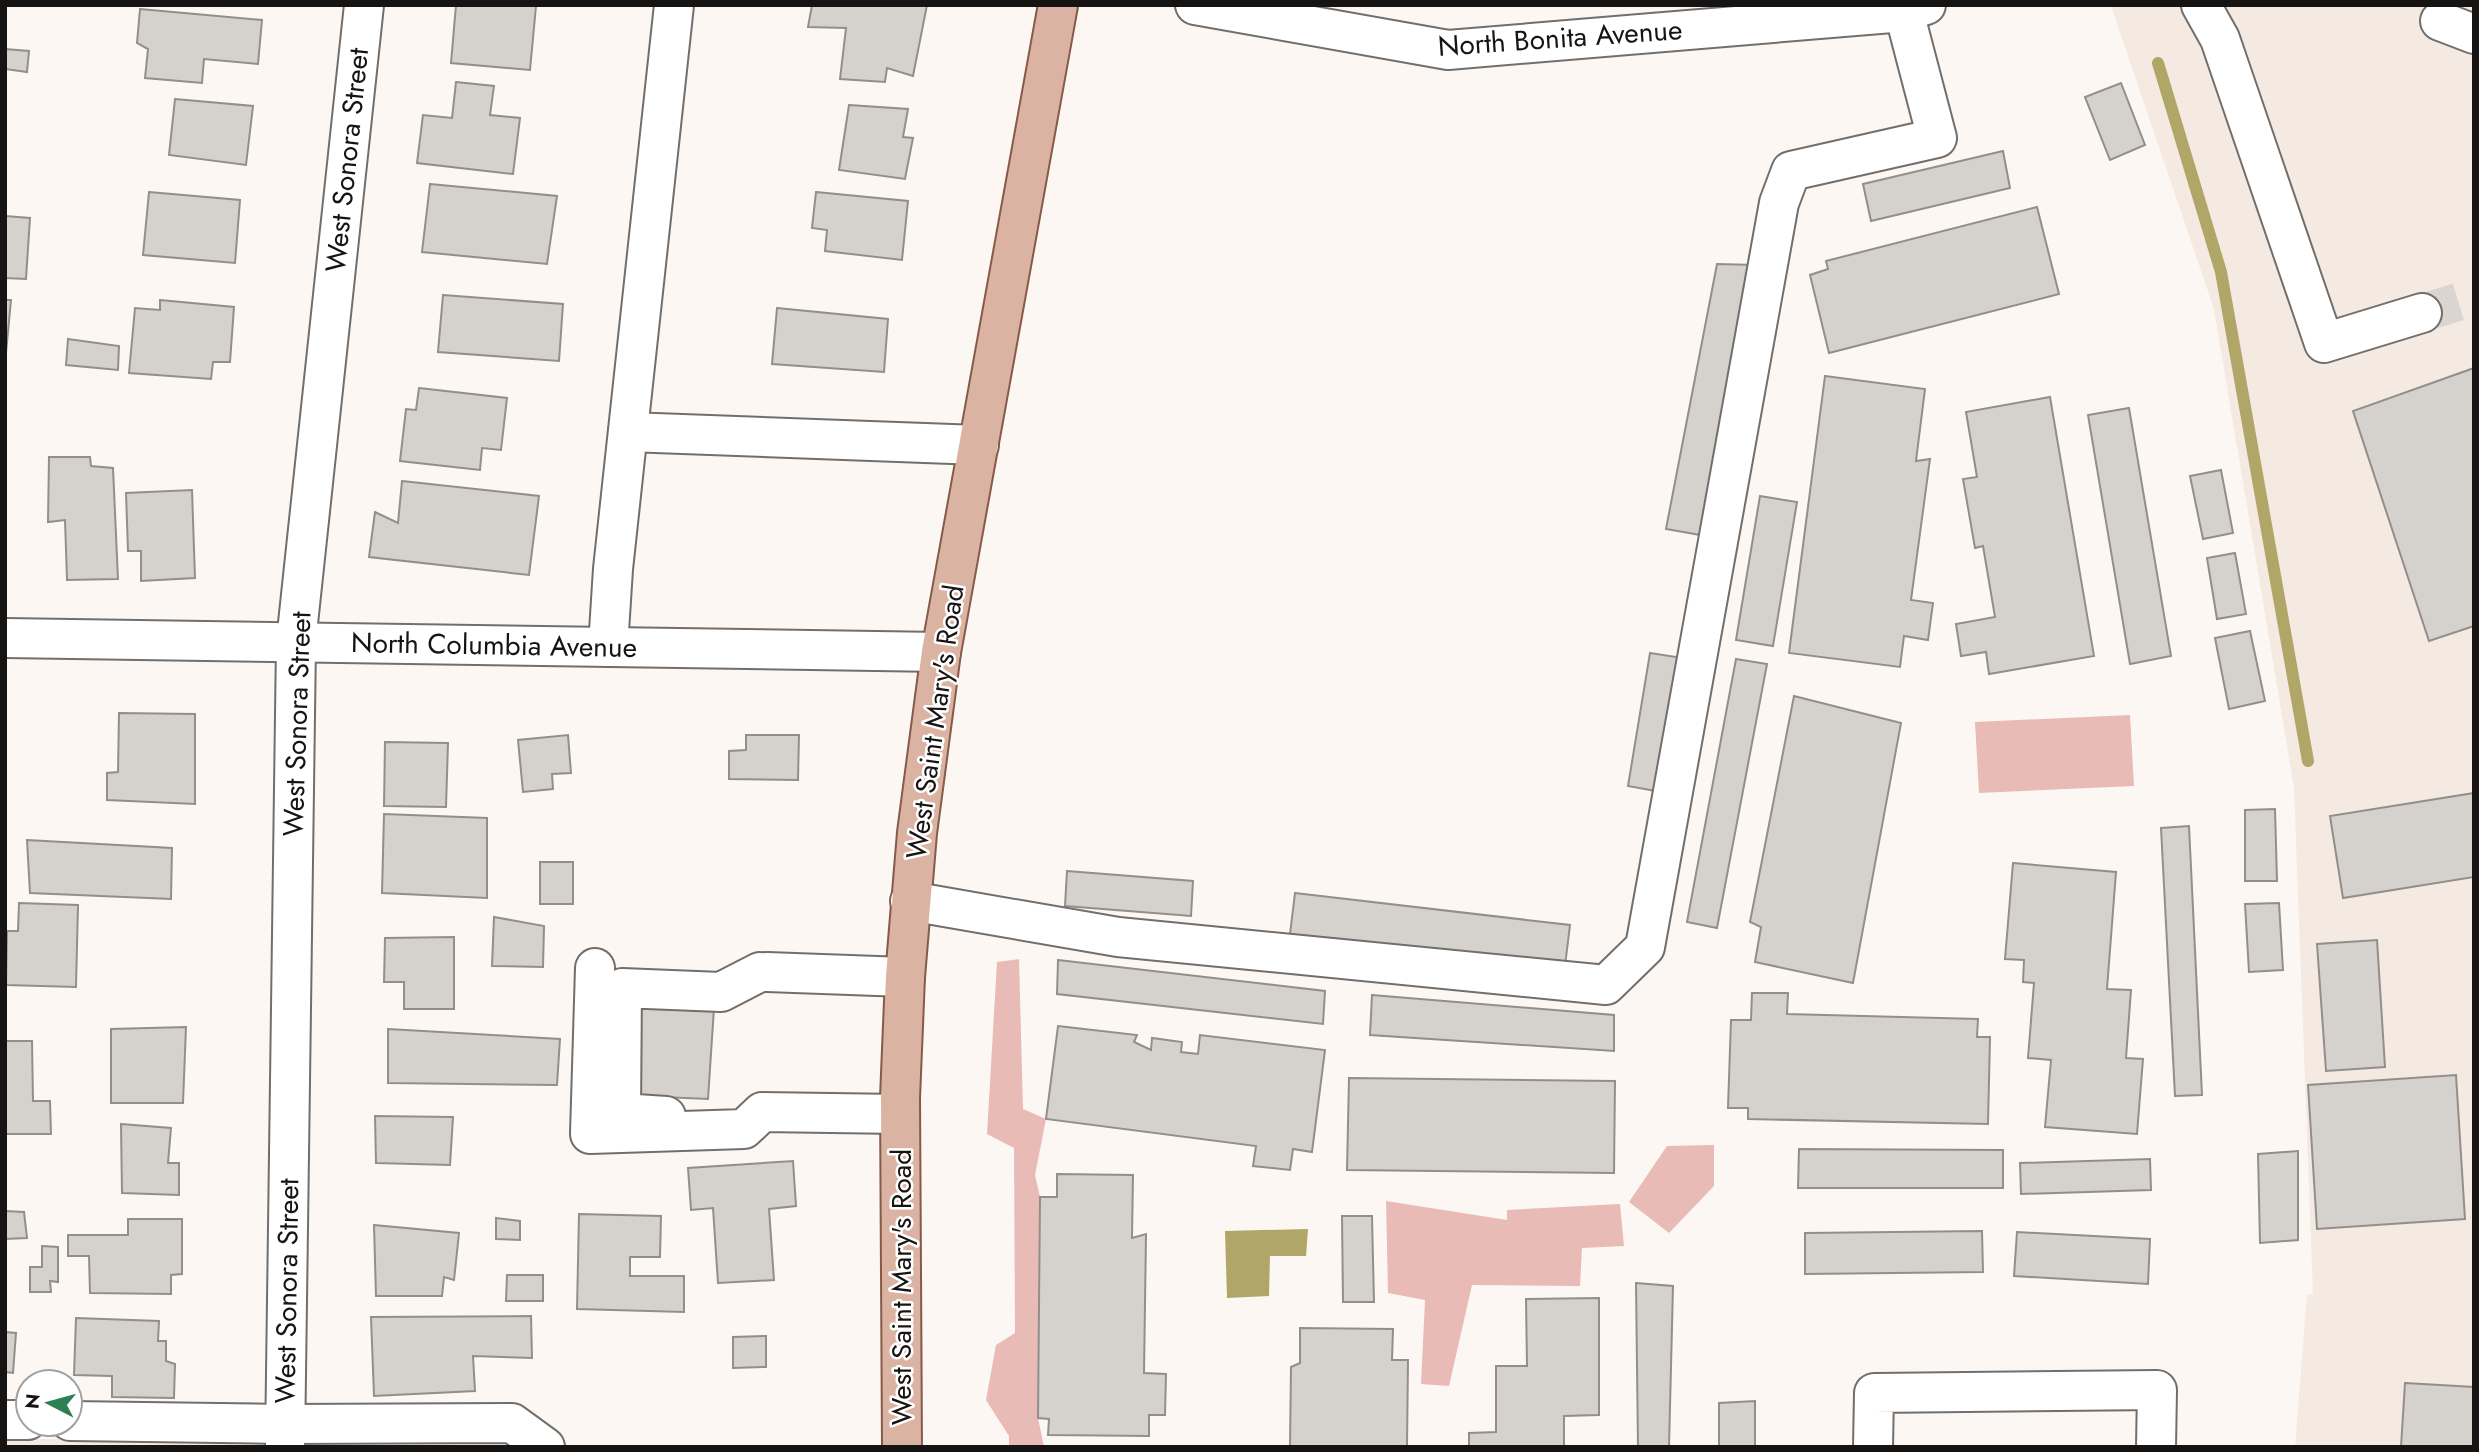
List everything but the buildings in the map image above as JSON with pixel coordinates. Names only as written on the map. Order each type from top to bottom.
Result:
[{"type":"main road","name":"West Saint Mary's Road","points":[[902,1447],[900,1114],[905,977],[925,761],[941,652],[1058,5]]},
{"type":"street","name":"West Sonora Street","points":[[285,1435],[296,642],[364,5]]},
{"type":"street","points":[[608,647],[674,5]]},
{"type":"street","name":"North Bonita Avenue","points":[[1195,5],[1384,22],[1448,50],[1915,8]]},
{"type":"street","points":[[2201,5],[2220,39],[2325,343],[2422,313]]},
{"type":"street","points":[[911,901],[1118,937],[1606,985],[1645,947],[1779,203],[1791,171],[1937,138],[1915,8]]},
{"type":"street","points":[[628,432],[979,445]]},
{"type":"street","name":"North Columbia Avenue","points":[[5,638],[941,652]]},
{"type":"street","points":[[595,968],[590,1134],[744,1129],[762,1112],[900,1114]]},
{"type":"street","points":[[737,1129],[719,1118],[621,1113],[622,988],[721,992],[763,972],[905,977]]},
{"type":"street","points":[[1873,1447],[1874,1393],[2157,1390],[2155,1447]]},
{"type":"street","points":[[84,1422],[285,1435],[512,1423],[545,1447]]},
{"type":"shaded area","points":[[2474,5],[2474,1447],[2295,1447],[2307,1295],[2313,1294],[2294,788],[2214,309],[2111,6]]},
{"type":"shaded area","points":[[2130,715],[2134,786],[1979,793],[1975,722]]},
{"type":"shaded area","points":[[1019,959],[1023,1109],[1046,1119],[1035,1175],[1040,1197],[1038,1418],[1044,1447],[1009,1447],[1009,1436],[986,1400],[996,1345],[1015,1333],[1014,1148],[987,1134],[997,962]]},
{"type":"shaded area","points":[[1714,1145],[1714,1186],[1669,1233],[1629,1202],[1667,1146]]},
{"type":"shaded area","points":[[1386,1201],[1507,1220],[1507,1210],[1620,1204],[1624,1246],[1582,1248],[1580,1286],[1472,1285],[1449,1386],[1421,1384],[1425,1300],[1388,1293]]},
{"type":"shaded area","points":[[1308,1229],[1306,1256],[1270,1256],[1269,1296],[1227,1298],[1225,1231]]},
{"type":"shaded area","points":[[233,1434],[233,1447],[5,1447],[5,1440]]},
{"type":"waterway","points":[[2158,63],[2221,272],[2308,761]]},
{"type":"tunnel","points":[[2422,313],[2474,297]]}]
